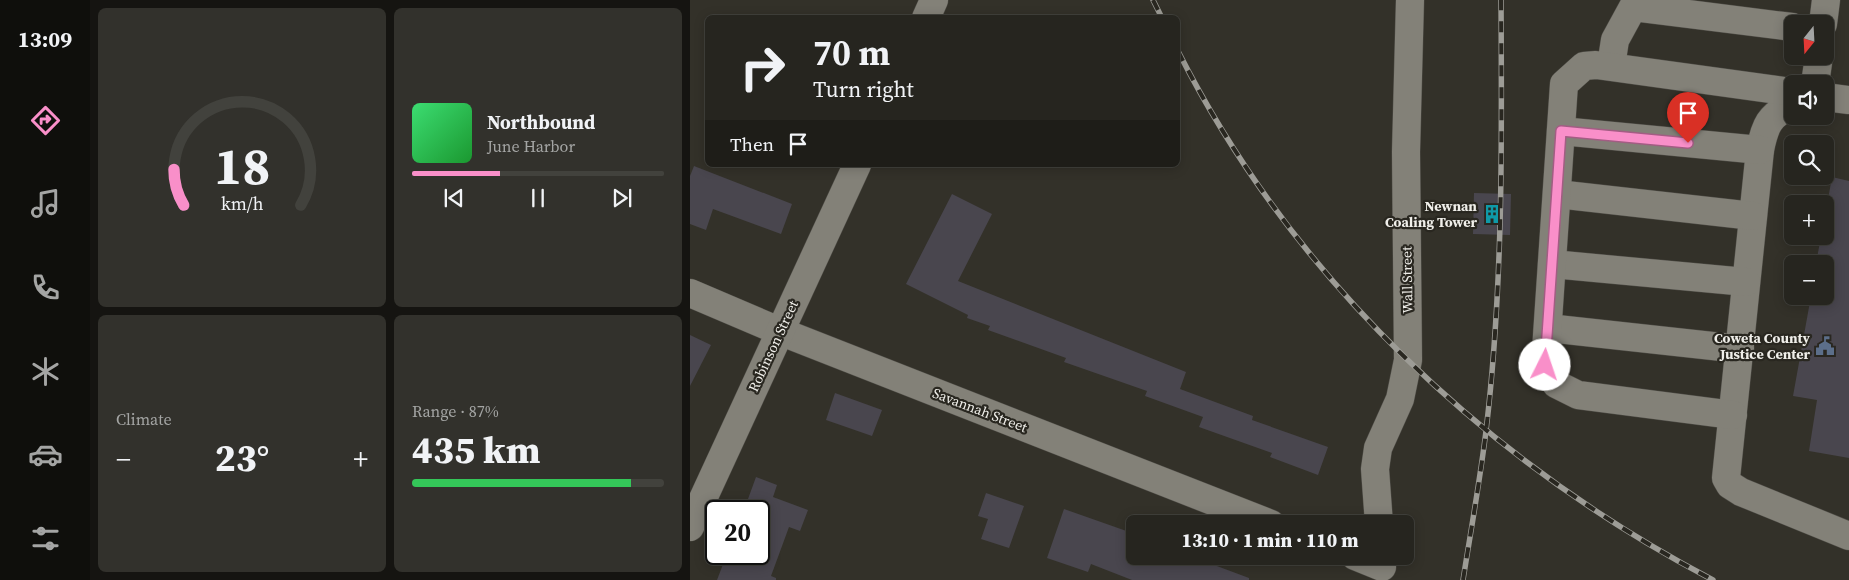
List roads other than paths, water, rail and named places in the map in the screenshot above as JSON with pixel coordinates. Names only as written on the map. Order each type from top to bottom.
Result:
[{"type":"street","points":[[927,15],[934,0]]},
{"type":"street","name":"Wall Street","points":[[1378,515],[1375,469],[1378,448],[1400,399],[1408,360],[1406,152],[1410,0]]},
{"type":"street","points":[[1824,15],[1826,0]]},
{"type":"street","points":[[1611,66],[1615,40],[1633,7],[1784,26]]},
{"type":"street","points":[[1733,416],[1578,396],[1556,384],[1545,365],[1564,84],[1584,66],[1611,66],[1784,91]]},
{"type":"street","points":[[1834,98],[1849,100]]},
{"type":"street","points":[[1784,109],[1770,119],[1760,150],[1727,472],[1730,485],[1741,492],[1849,536]]},
{"type":"street","points":[[1561,131],[1760,150]]},
{"type":"street","name":"Robinson Street","points":[[690,527],[696,496],[779,331],[856,167]]},
{"type":"street","points":[[1557,194],[1753,216]]},
{"type":"street","points":[[1552,264],[1746,282]]},
{"type":"street","name":"Savannah Street","points":[[690,293],[779,331],[1249,515]]},
{"type":"street","points":[[1548,328],[1740,349]]},
{"type":"railway","points":[[1153,0],[1160,15]]},
{"type":"railway","points":[[1463,580],[1486,431],[1496,323],[1501,162],[1501,0]]},
{"type":"railway","points":[[1180,55],[1225,134],[1278,213],[1338,287],[1404,357],[1475,421],[1551,480],[1630,533],[1713,580]]},
{"type":"place","name":"Newnan Coaling Tower","points":[[1492,214]]},
{"type":"place","name":"Coweta County Justice Center","points":[[1825,346]]}]
